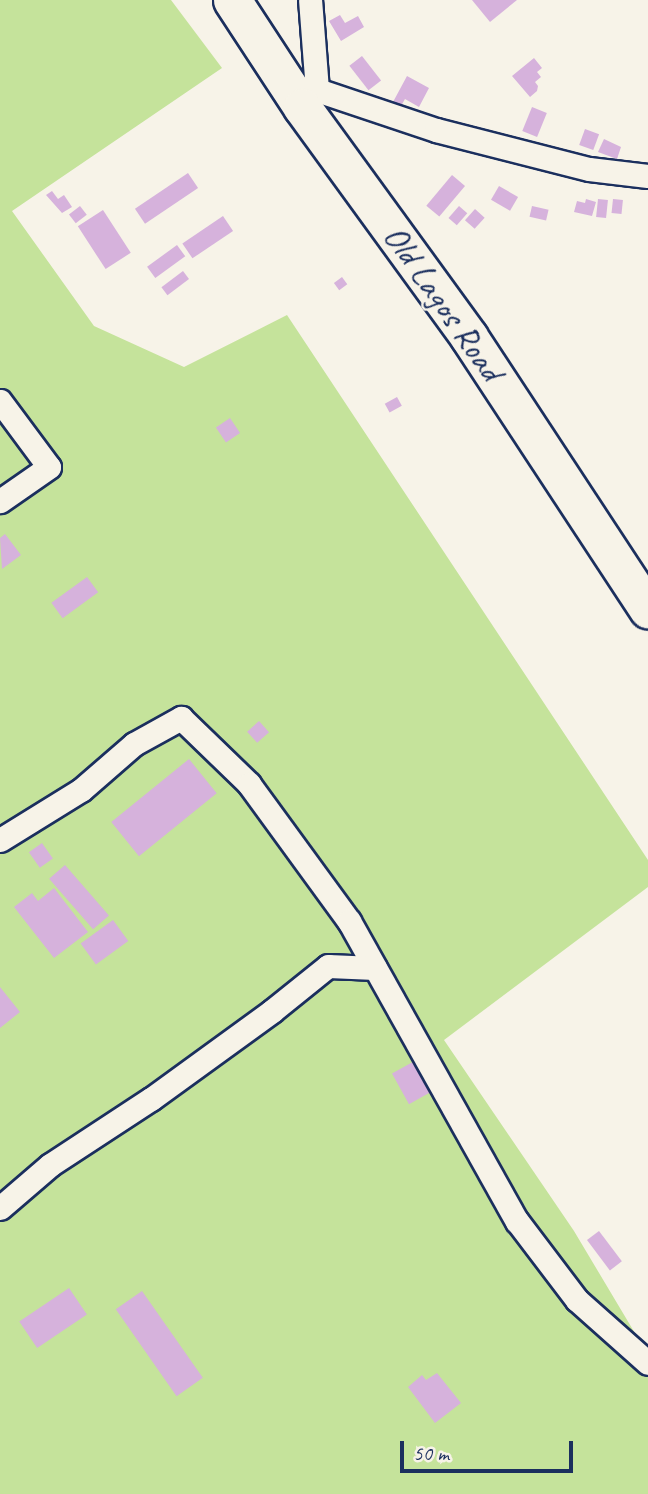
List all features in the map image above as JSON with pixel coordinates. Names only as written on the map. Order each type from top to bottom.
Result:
[{"type":"main road","name":"Old Lagos Road","points":[[232,0],[309,98],[648,609]]},
{"type":"street","points":[[310,0],[309,98],[589,169],[648,176]]},
{"type":"street","points":[[0,401],[49,467],[0,500]]},
{"type":"street","points":[[0,841],[81,790],[134,744],[181,718],[249,784],[349,921],[517,1221],[577,1300],[648,1363]]},
{"type":"street","points":[[0,1208],[50,1165],[151,1099],[271,1012],[328,966],[375,968]]},
{"type":"green space","points":[[0,0],[171,0],[222,68],[12,211],[94,326],[184,367],[287,315],[648,860],[648,887],[444,1040],[574,1231],[648,1355],[648,1494],[0,1494]]},
{"type":"building","points":[[472,0],[517,0],[490,22]]},
{"type":"building","points":[[340,15],[345,23],[358,16],[364,27],[341,41],[329,21]]},
{"type":"building","points":[[362,56],[381,80],[368,90],[349,66]]},
{"type":"building","points":[[534,58],[542,68],[537,72],[541,77],[535,82],[537,91],[530,97],[512,76]]},
{"type":"building","points":[[407,76],[429,88],[419,107],[405,99],[401,106],[393,102]]},
{"type":"building","points":[[532,107],[547,113],[537,137],[522,131]]},
{"type":"building","points":[[585,129],[599,134],[593,150],[579,145]]},
{"type":"building","points":[[604,139],[621,147],[617,159],[598,152]]},
{"type":"building","points":[[188,173],[198,188],[145,224],[135,209]]},
{"type":"building","points":[[452,175],[465,186],[439,217],[426,206]]},
{"type":"building","points":[[499,186],[518,197],[510,211],[491,200]]},
{"type":"building","points":[[52,191],[58,199],[64,195],[72,207],[62,213],[46,195]]},
{"type":"building","points":[[586,199],[596,202],[592,216],[574,212],[577,201],[585,203]]},
{"type":"building","points":[[598,199],[608,200],[606,218],[596,217]]},
{"type":"building","points":[[613,199],[623,200],[621,214],[612,213]]},
{"type":"building","points":[[80,206],[87,215],[76,223],[69,215]]},
{"type":"building","points":[[459,206],[467,213],[457,225],[449,218]]},
{"type":"building","points":[[532,206],[549,210],[546,221],[530,217]]},
{"type":"building","points":[[475,209],[485,218],[475,229],[465,220]]},
{"type":"building","points":[[103,210],[131,253],[106,269],[78,226]]},
{"type":"building","points":[[223,216],[233,231],[192,258],[182,243]]},
{"type":"building","points":[[177,245],[185,256],[155,278],[147,267]]},
{"type":"building","points":[[183,271],[189,279],[167,295],[161,287]]},
{"type":"building","points":[[342,277],[347,284],[339,290],[334,283]]},
{"type":"building","points":[[397,397],[402,406],[390,413],[385,404]]},
{"type":"building","points":[[230,418],[240,433],[226,442],[216,428]]},
{"type":"building","points":[[5,534],[21,555],[2,569],[0,538]]},
{"type":"building","points":[[87,577],[98,592],[63,618],[51,603]]},
{"type":"building","points":[[259,721],[269,732],[257,743],[247,732]]},
{"type":"building","points":[[189,759],[217,793],[139,856],[111,822]]},
{"type":"building","points":[[42,843],[53,859],[40,868],[29,852]]},
{"type":"building","points":[[65,865],[109,916],[93,929],[49,879]]},
{"type":"building","points":[[54,888],[88,932],[54,958],[14,907],[32,893],[38,901]]},
{"type":"building","points":[[113,920],[128,941],[96,965],[81,944]]},
{"type":"building","points":[[0,987],[20,1012],[0,1028]]},
{"type":"building","points":[[420,1058],[437,1089],[409,1104],[392,1074]]},
{"type":"building","points":[[599,1231],[622,1261],[610,1270],[587,1240]]},
{"type":"building","points":[[69,1288],[87,1315],[37,1348],[19,1322]]},
{"type":"building","points":[[142,1291],[203,1378],[177,1396],[116,1309]]},
{"type":"building","points":[[437,1373],[461,1403],[435,1423],[408,1387],[422,1375],[426,1380]]}]
